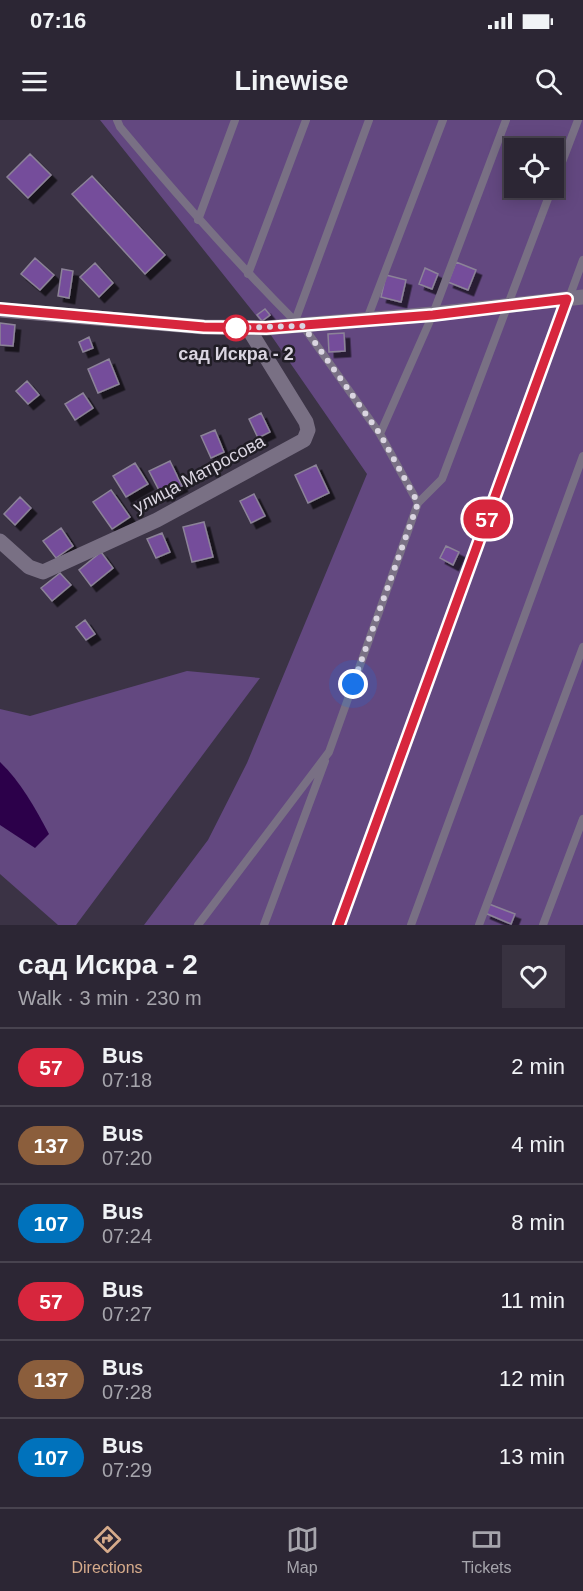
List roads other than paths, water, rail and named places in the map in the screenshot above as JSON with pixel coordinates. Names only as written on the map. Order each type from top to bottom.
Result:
[{"type":"street","points":[[0,309],[204,327],[248,328],[433,315],[583,297]]},
{"type":"street","name":"улица Матросова","points":[[0,541],[29,567],[43,572],[157,520],[304,440],[308,430],[306,422],[248,328]]},
{"type":"lane","points":[[117,120],[120,127],[198,220],[299,324],[380,434],[418,503]]},
{"type":"lane","points":[[198,220],[236,120]]},
{"type":"lane","points":[[248,274],[306,120]]},
{"type":"lane","points":[[299,324],[369,120]]},
{"type":"lane","points":[[367,321],[443,120]]},
{"type":"lane","points":[[380,434],[433,315],[506,120]]},
{"type":"lane","points":[[564,157],[578,120]]},
{"type":"lane","points":[[264,925],[418,503],[442,479],[548,198]]},
{"type":"lane","points":[[339,925],[583,260]]},
{"type":"lane","points":[[411,925],[583,456]]},
{"type":"lane","points":[[479,925],[583,647]]},
{"type":"lane","points":[[198,925],[329,752]]},
{"type":"lane","points":[[543,925],[583,819]]},
{"type":"place","name":"сад Искра - 2","points":[[236,328]]}]
